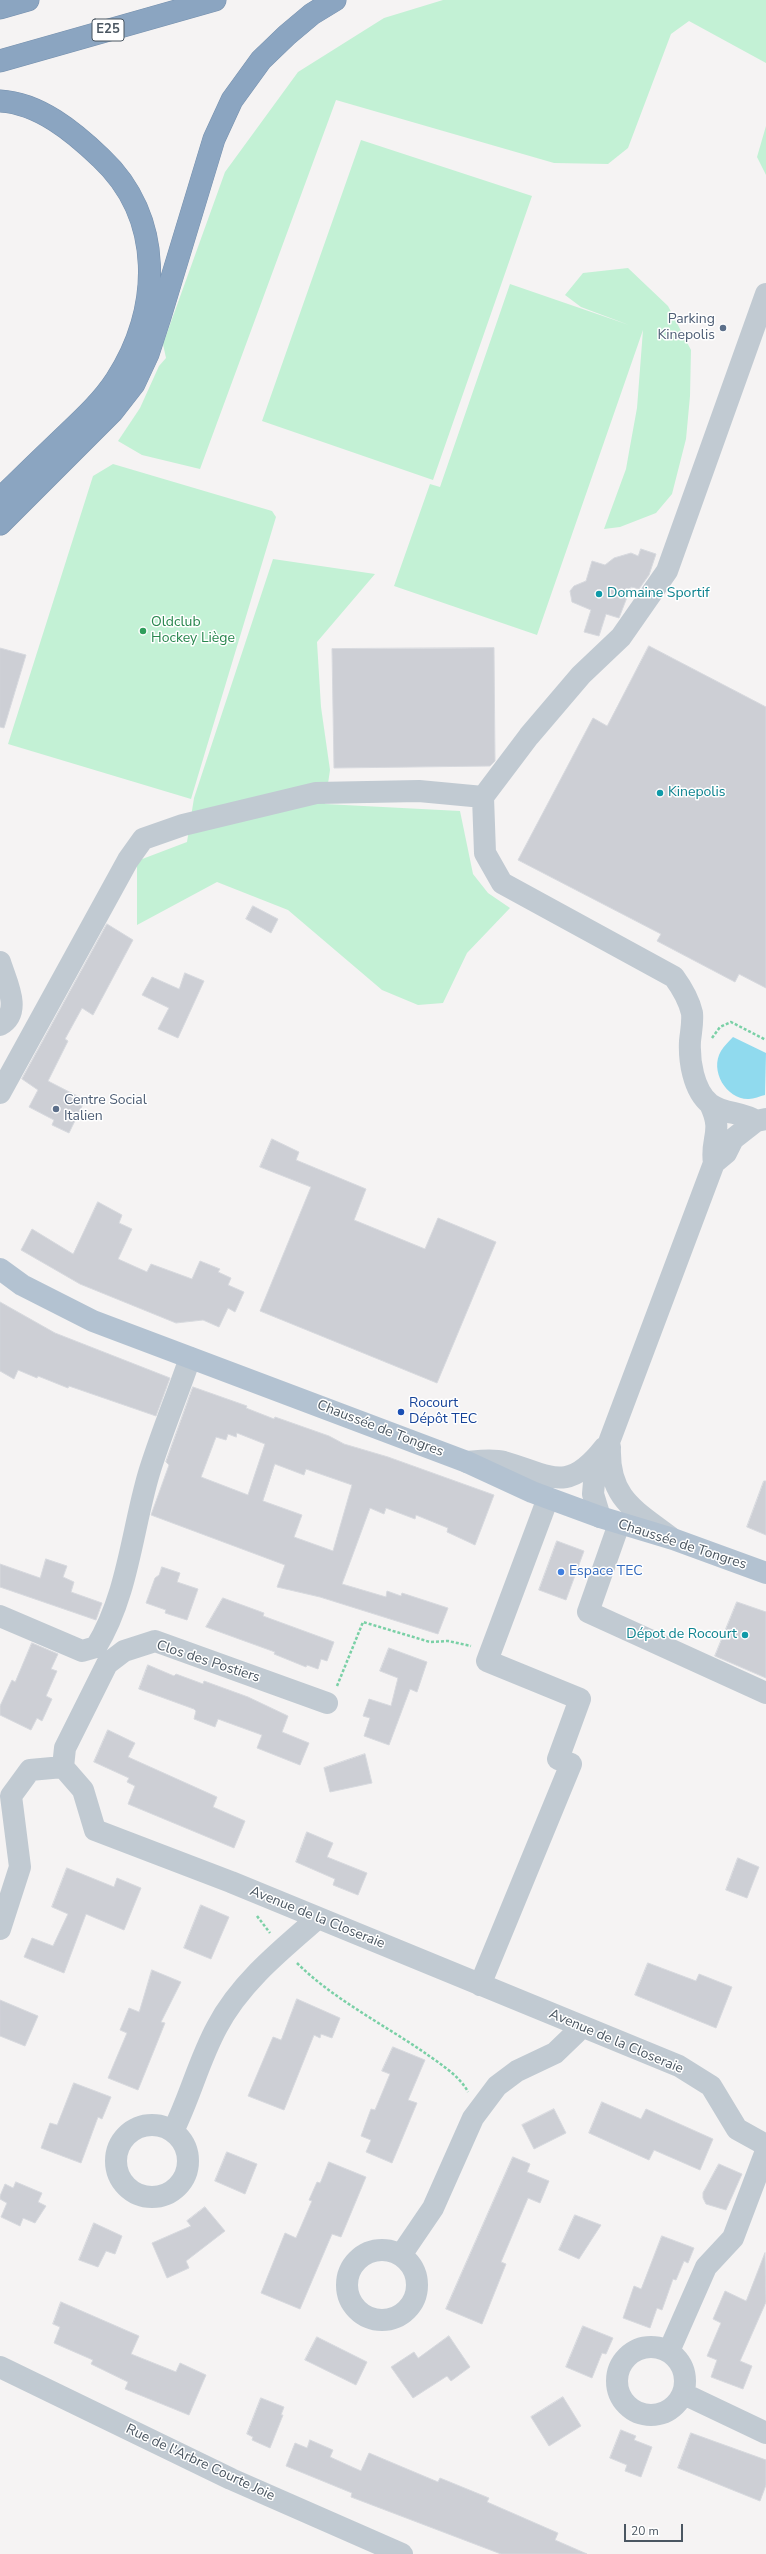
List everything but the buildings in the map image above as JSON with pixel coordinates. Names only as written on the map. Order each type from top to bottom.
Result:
[{"type":"highway","points":[[0,8],[28,0]]},
{"type":"highway","name":"E25","points":[[0,61],[215,0]]},
{"type":"highway","points":[[0,524],[113,410],[134,384],[148,354],[214,139],[232,100],[261,60],[312,14],[335,0]]},
{"type":"highway","points":[[0,101],[8,101],[38,112],[66,128],[116,172],[131,195],[146,231],[150,263],[148,293],[142,324],[130,355],[116,380],[98,404],[0,499]]},
{"type":"main road","name":"Chaussée de Tongres","points":[[0,1269],[22,1285],[93,1321],[467,1462],[548,1498],[609,1521],[673,1539],[766,1574]]},
{"type":"street","points":[[714,1163],[712,1154],[718,1132],[715,1114],[693,1074],[690,1050],[692,1012],[688,1001],[674,977],[502,883],[485,852],[483,798],[529,736],[581,675],[621,637],[667,571],[766,294]]},
{"type":"street","points":[[0,1093],[128,860],[143,840],[183,825],[316,793],[419,791],[483,798]]},
{"type":"street","points":[[0,962],[13,1004],[8,1020],[0,1025]]},
{"type":"street","points":[[710,1104],[761,1120]]},
{"type":"street","points":[[761,1120],[733,1139],[726,1154],[714,1163],[594,1482],[593,1494],[609,1521],[588,1612],[766,1693]]},
{"type":"street","points":[[0,1616],[82,1651],[96,1647],[106,1630],[128,1562],[149,1473],[190,1358]]},
{"type":"street","points":[[467,1462],[503,1462],[546,1478],[557,1479],[580,1471],[610,1441]]},
{"type":"street","points":[[610,1441],[613,1476],[620,1495],[638,1513],[673,1539]]},
{"type":"street","points":[[480,1986],[571,1764],[558,1759],[580,1699],[487,1661],[548,1498]]},
{"type":"street","name":"Clos des Postiers","points":[[63,1767],[64,1748],[107,1664],[124,1650],[155,1641],[327,1703]]},
{"type":"street","points":[[0,1929],[20,1867],[6,1794],[30,1770],[63,1767]]},
{"type":"street","name":"Avenue de la Closeraie","points":[[63,1767],[84,1790],[95,1830],[318,1918],[480,1986],[678,2066],[711,2086],[737,2129],[766,2145]]},
{"type":"street","points":[[173,2131],[186,2104],[204,2055],[226,2011],[255,1976],[318,1918]]},
{"type":"street","points":[[401,2255],[433,2208],[473,2118],[496,2086],[517,2071],[555,2053],[582,2027]]},
{"type":"street","points":[[669,2351],[706,2267],[733,2238],[766,2151]]},
{"type":"street","points":[[647,2346],[669,2351],[682,2365],[686,2374],[684,2394],[678,2403],[659,2415],[648,2415],[637,2412],[627,2406],[621,2397],[617,2386],[617,2375],[620,2365],[636,2349],[647,2346]]},
{"type":"street","name":"Rue de l'Arbre Courte Joie","points":[[0,2366],[231,2479],[402,2554]]},
{"type":"street","points":[[684,2394],[766,2433]]},
{"type":"path","points":[[710,1042],[720,1027],[732,1022],[765,1040],[766,1036]]},
{"type":"path","points":[[327,1703],[340,1680],[363,1622],[430,1642],[448,1640],[490,1651]]},
{"type":"path","points":[[254,1912],[283,1949],[315,1981],[386,2026],[445,2068],[468,2090],[473,2118]]},
{"type":"green space","points":[[443,0],[766,0],[766,63],[689,21],[671,34],[628,148],[608,164],[554,163],[336,100],[200,469],[142,455],[118,441],[140,408],[159,366],[166,358],[163,344],[225,172],[298,72],[384,18]]},
{"type":"green space","points":[[766,126],[766,175],[757,157]]},
{"type":"green space","points":[[361,140],[532,196],[433,480],[262,421]]},
{"type":"green space","points":[[628,268],[668,306],[691,350],[690,396],[686,439],[672,494],[656,513],[620,527],[604,529],[626,469],[637,408],[643,330],[537,635],[394,586],[430,484],[440,487],[510,284],[629,325],[581,307],[565,295],[583,273]]},
{"type":"green space","name":"Oldclub Hockey Liège","points":[[113,464],[272,511],[276,517],[191,799],[8,744],[93,476]]},
{"type":"green space","points":[[273,559],[375,574],[317,642],[321,707],[330,770],[325,804],[460,811],[473,874],[488,893],[510,908],[467,953],[443,1003],[418,1005],[382,990],[288,910],[217,882],[137,925],[137,861],[187,842],[194,798]]},
{"type":"water","points":[[733,1037],[766,1053],[765,1095],[751,1099],[741,1098],[727,1090],[722,1083],[717,1067],[718,1059],[722,1049]]},
{"type":"place","name":"Parking Kinepolis","points":[[723,328]]},
{"type":"place","name":"Domaine Sportif","points":[[599,594]]},
{"type":"place","name":"Oldclub Hockey Liège","points":[[143,631]]},
{"type":"place","name":"Kinepolis","points":[[660,793]]},
{"type":"place","name":"Centre Social Italien","points":[[56,1109]]},
{"type":"place","name":"Rocourt Dépôt TEC","points":[[401,1412]]},
{"type":"place","name":"Espace TEC","points":[[561,1572]]},
{"type":"place","name":"Dépot de Rocourt","points":[[745,1635]]}]
